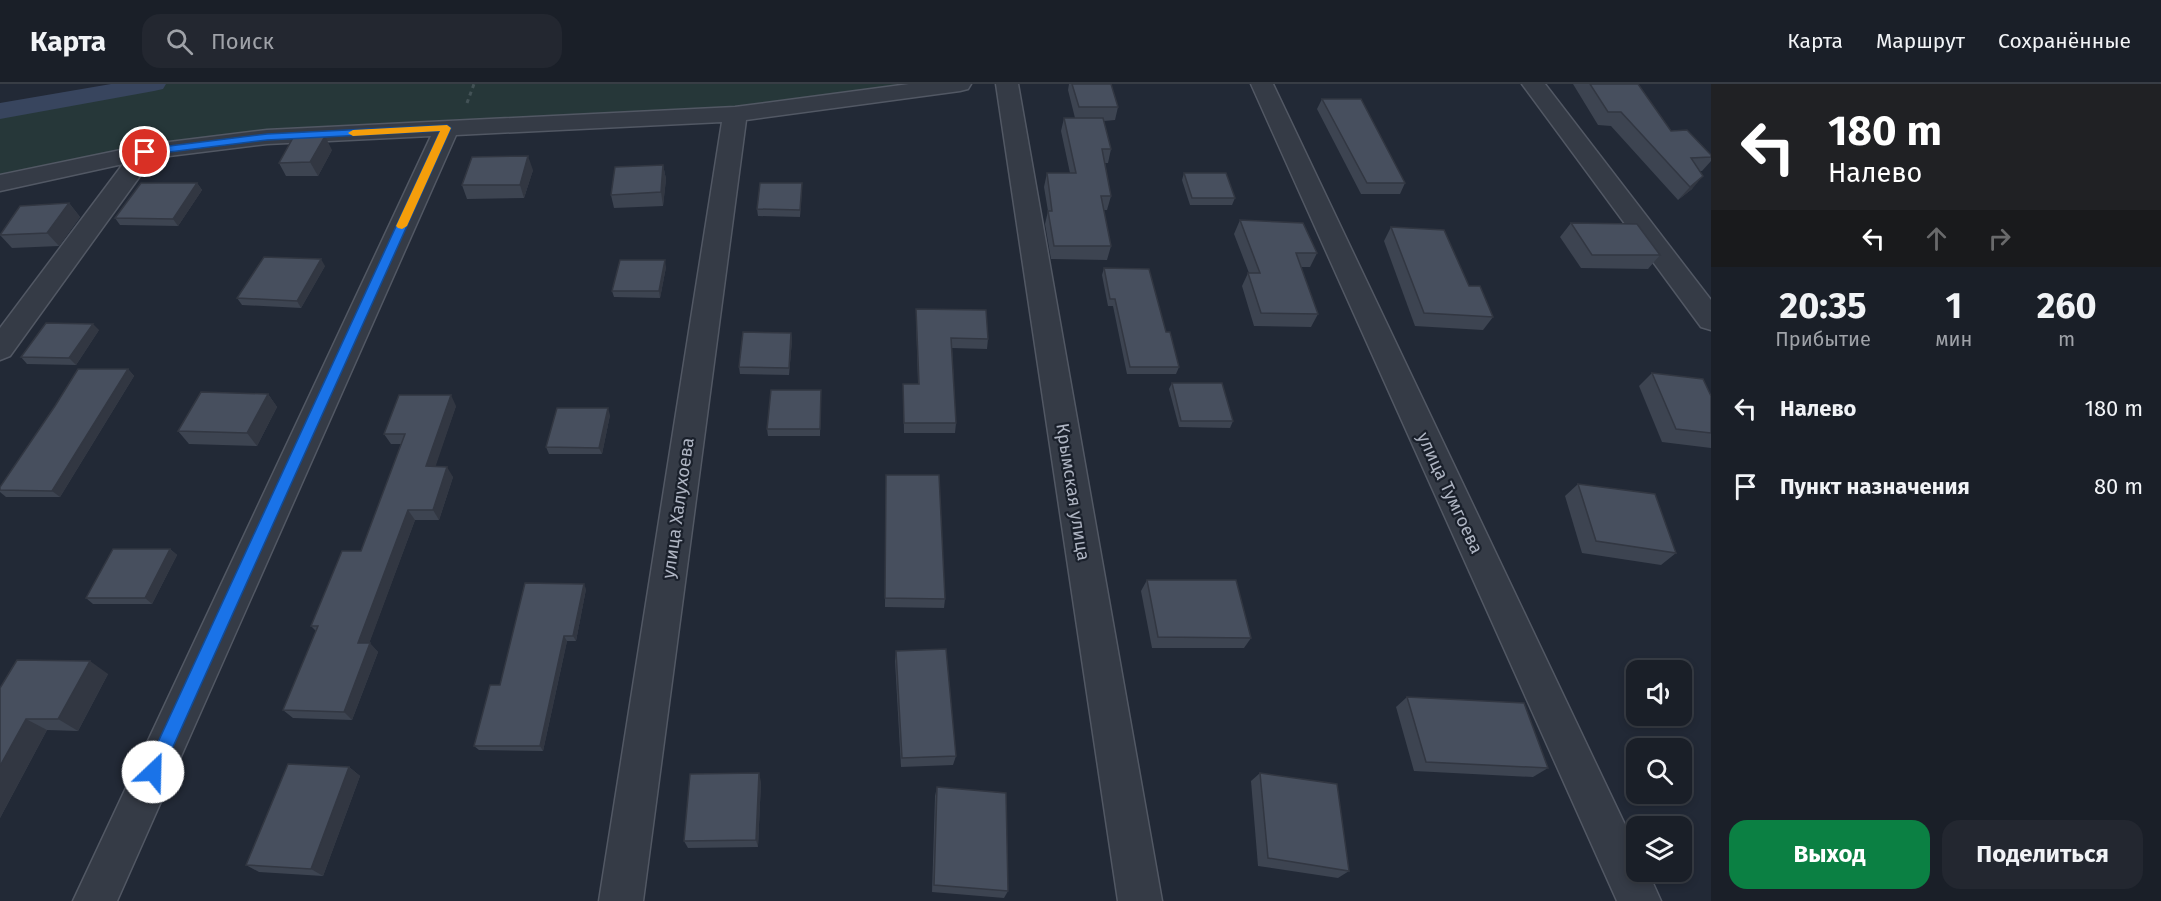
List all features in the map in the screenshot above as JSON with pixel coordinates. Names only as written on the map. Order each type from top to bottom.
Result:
[{"type":"street","points":[[0,183],[145,152],[267,137],[735,114],[960,84]]},
{"type":"street","name":"Крымская улица","points":[[1007,84],[1140,901]]},
{"type":"street","name":"улица Тумгоева","points":[[1262,84],[1639,901]]},
{"type":"street","points":[[1533,84],[1711,320]]},
{"type":"street","name":"улица Халухоева","points":[[621,901],[735,114]]},
{"type":"street","points":[[95,901],[447,128]]},
{"type":"street","points":[[0,349],[145,152]]},
{"type":"shaded area","points":[[154,84],[960,84],[735,114],[267,137],[0,183],[0,111]]},
{"type":"building","points":[[1072,84],[1111,84],[1118,107],[1079,107]]},
{"type":"building","points":[[1590,84],[1638,84],[1671,131],[1687,130],[1711,155],[1711,157],[1691,158],[1703,176],[1690,187],[1621,112],[1608,112]]},
{"type":"building","points":[[1322,99],[1361,99],[1405,183],[1367,183]]},
{"type":"building","points":[[1064,118],[1103,118],[1111,149],[1102,149],[1111,196],[1101,196],[1111,246],[1054,246],[1048,211],[1052,211],[1047,173],[1076,173]]},
{"type":"building","points":[[294,136],[325,136],[310,162],[279,163]]},
{"type":"building","points":[[528,156],[520,185],[462,185],[472,157]]},
{"type":"building","points":[[663,165],[661,192],[611,195],[615,167]]},
{"type":"building","points":[[1184,173],[1226,173],[1235,198],[1192,198]]},
{"type":"building","points":[[141,183],[197,183],[173,219],[115,218]]},
{"type":"building","points":[[760,183],[802,183],[800,210],[757,209]]},
{"type":"building","points":[[69,203],[47,233],[0,235],[20,206]]},
{"type":"building","points":[[1240,220],[1303,223],[1317,253],[1296,253],[1318,314],[1261,313],[1248,273],[1260,273]]},
{"type":"building","points":[[1571,223],[1637,224],[1660,255],[1592,255]]},
{"type":"building","points":[[1391,227],[1444,230],[1469,286],[1480,286],[1493,317],[1424,313]]},
{"type":"building","points":[[264,257],[321,259],[297,301],[237,298]]},
{"type":"building","points":[[620,260],[665,260],[659,291],[612,291]]},
{"type":"building","points":[[1104,268],[1149,269],[1166,332],[1170,332],[1179,367],[1130,367],[1115,299],[1110,299]]},
{"type":"building","points":[[916,309],[986,310],[988,339],[951,338],[956,423],[904,423],[903,384],[919,384]]},
{"type":"building","points":[[46,323],[93,324],[69,358],[21,357]]},
{"type":"building","points":[[743,332],[791,333],[789,368],[739,367]]},
{"type":"building","points":[[78,369],[128,369],[52,491],[0,490],[0,487]]},
{"type":"building","points":[[1652,373],[1703,379],[1711,396],[1711,433],[1676,429]]},
{"type":"building","points":[[1172,383],[1222,383],[1233,421],[1181,421]]},
{"type":"building","points":[[771,390],[821,390],[820,429],[767,429]]},
{"type":"building","points":[[201,392],[268,394],[247,433],[178,431]]},
{"type":"building","points":[[399,395],[451,395],[426,466],[447,467],[433,510],[408,510],[358,643],[370,643],[344,712],[283,710],[318,626],[311,626],[342,551],[361,551],[405,434],[384,434]]},
{"type":"building","points":[[557,408],[608,408],[599,448],[546,447]]},
{"type":"building","points":[[886,475],[939,475],[945,599],[885,598]]},
{"type":"building","points":[[1578,484],[1655,494],[1676,553],[1596,541]]},
{"type":"building","points":[[113,549],[170,549],[145,598],[86,598]]},
{"type":"building","points":[[1147,580],[1236,580],[1251,638],[1158,637]]},
{"type":"building","points":[[525,583],[584,584],[573,636],[564,636],[540,746],[474,746],[490,685],[500,685]]},
{"type":"building","points":[[946,649],[956,756],[902,758],[896,651]]},
{"type":"building","points":[[17,660],[90,661],[58,719],[26,719],[0,766],[0,688]]},
{"type":"building","points":[[1407,697],[1524,703],[1548,768],[1426,762]]},
{"type":"building","points":[[288,764],[349,767],[311,869],[246,865]]},
{"type":"building","points":[[759,773],[756,840],[684,841],[690,774]]},
{"type":"building","points":[[1260,773],[1337,784],[1349,871],[1268,858]]},
{"type":"building","points":[[937,787],[1006,793],[1008,891],[934,885]]},
{"type":"waterway","points":[[0,111],[154,84]]},
{"type":"slow traffic","points":[[353,133],[447,128],[402,226]]},
{"type":"route","points":[[145,152],[267,137],[447,128],[153,772]]}]
